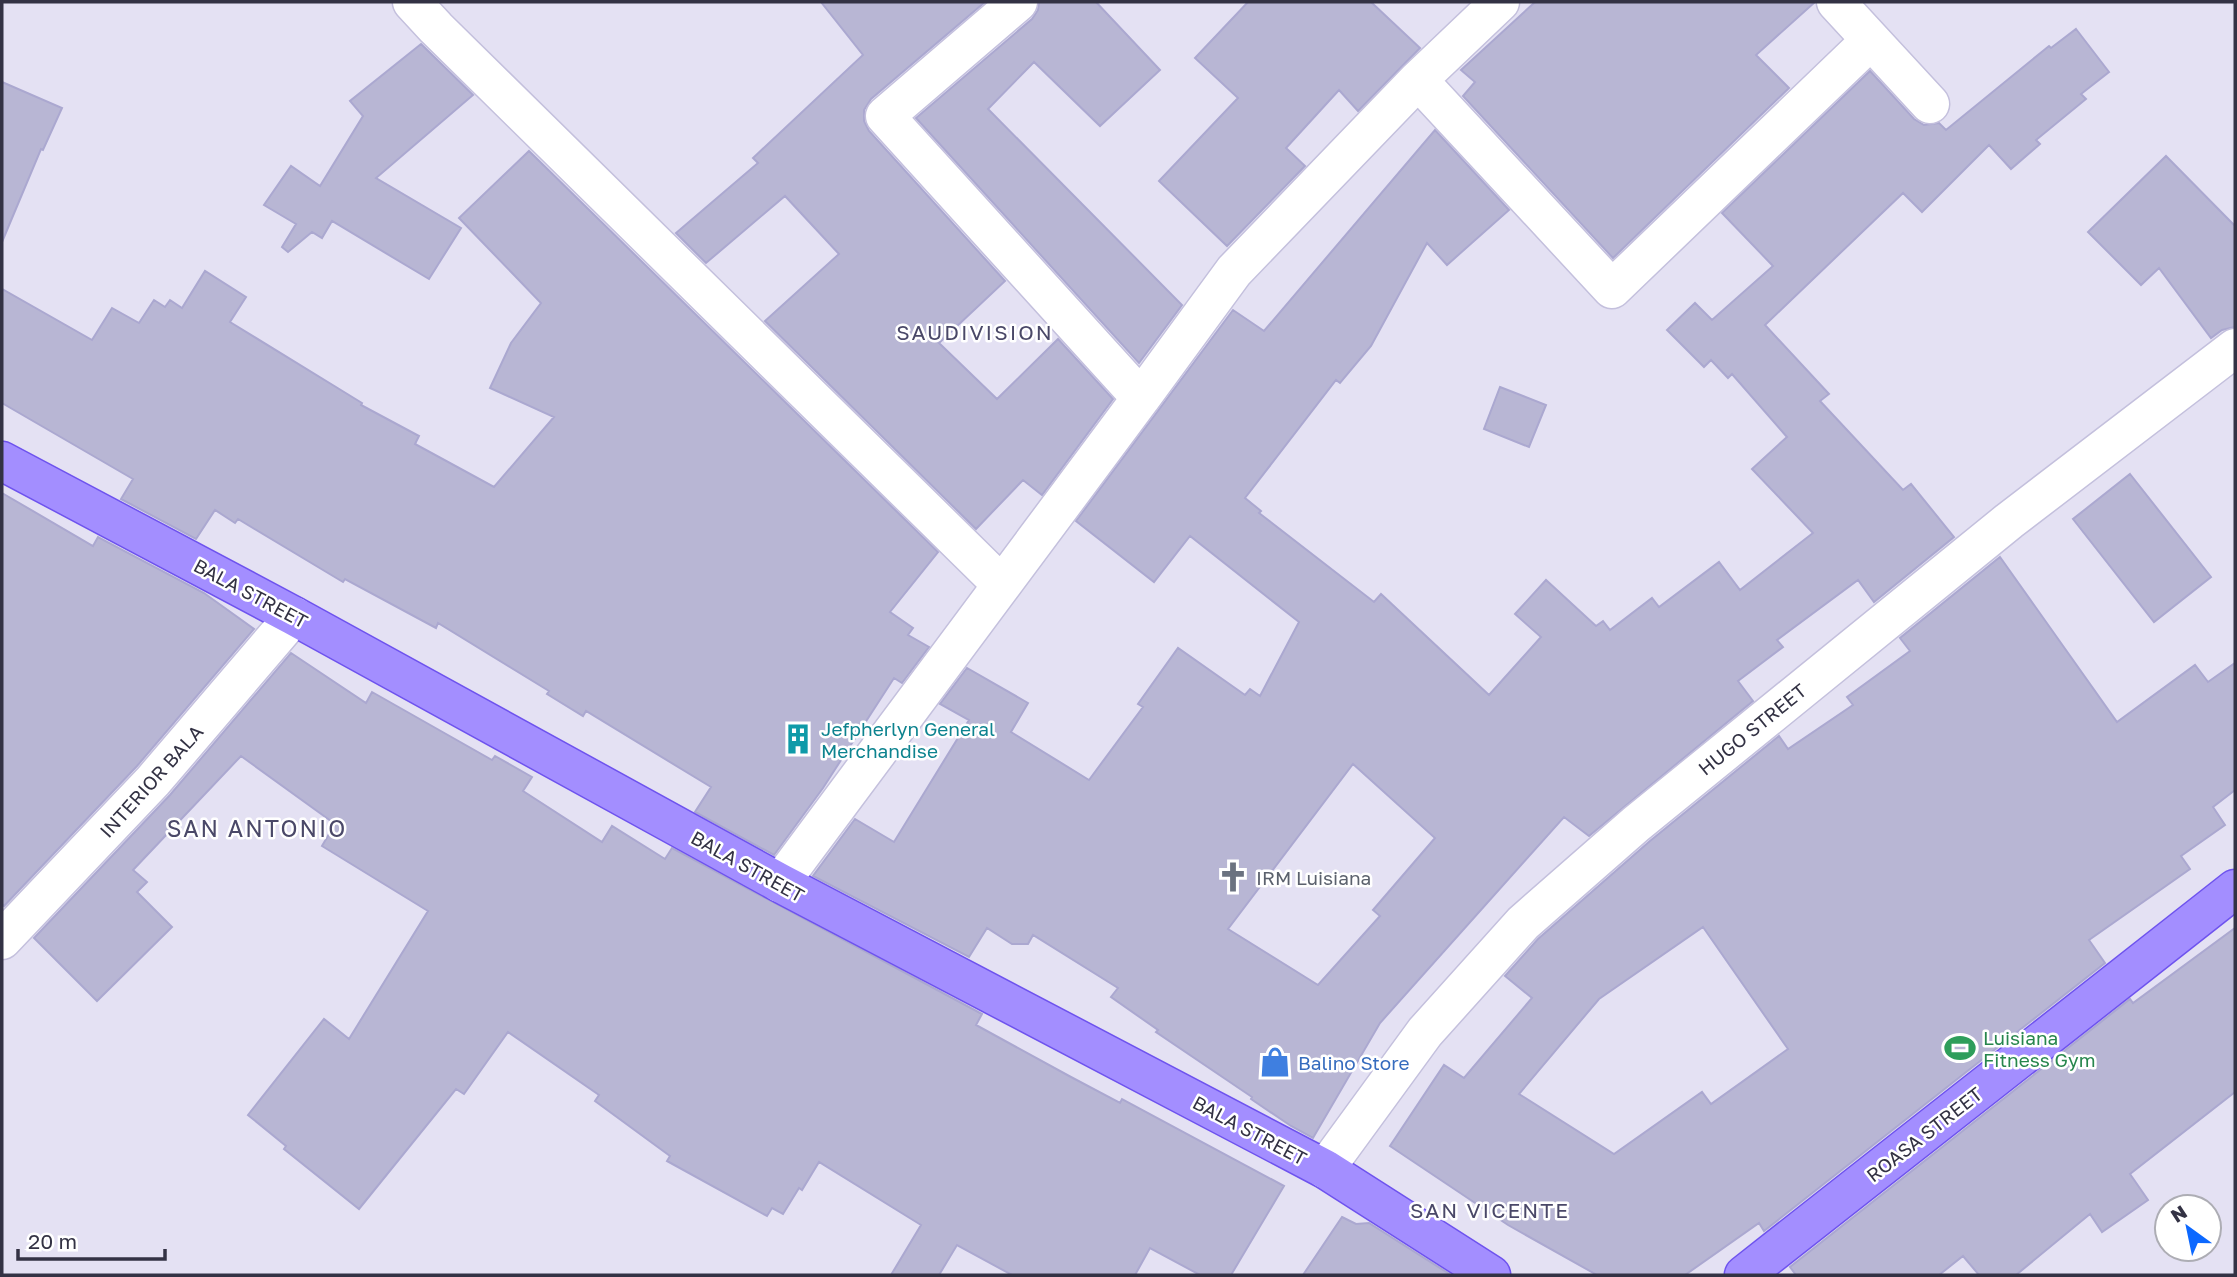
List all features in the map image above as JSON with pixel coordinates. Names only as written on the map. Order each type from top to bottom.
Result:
[{"type":"main road","name":"BALA STREET","points":[[2,461],[780,883],[1325,1169],[1491,1275]]},
{"type":"main road","name":"ROASA STREET","points":[[1744,1275],[2235,889]]},
{"type":"street","points":[[412,2],[1001,584]]},
{"type":"street","points":[[1018,2],[885,116],[1141,398]]},
{"type":"street","points":[[780,883],[1234,271],[1418,80],[1500,2]]},
{"type":"street","points":[[1836,2],[1930,104]]},
{"type":"street","points":[[1418,80],[1612,289],[1871,40]]},
{"type":"street","name":"HUGO STREET","points":[[1325,1169],[1425,1032],[1523,923],[1636,824],[1998,529],[2235,348]]},
{"type":"street","name":"INTERIOR BALA","points":[[2,940],[153,781],[294,617]]},
{"type":"building","points":[[821,2],[985,2],[871,99],[864,110],[864,121],[869,131],[1005,281],[939,343],[997,399],[1058,339],[1113,399],[1042,495],[1023,480],[976,529],[765,321],[839,254],[785,196],[706,263],[676,233],[758,163],[753,158],[863,55]]},
{"type":"building","points":[[1039,2],[1096,2],[1160,70],[1100,126],[1034,62],[988,109],[1182,305],[1139,363],[916,118],[1032,19],[1038,10]]},
{"type":"building","points":[[1248,2],[1371,2],[1420,48],[1358,111],[1339,90],[1286,148],[1305,166],[1227,246],[1159,181],[1238,98],[1195,58]]},
{"type":"building","points":[[1535,2],[1815,2],[1756,55],[1789,88],[1613,258],[1463,96],[1475,82],[1461,70]]},
{"type":"building","points":[[2076,29],[2109,72],[2081,94],[2086,99],[2036,140],[2040,144],[2011,169],[1989,145],[1922,212],[1903,193],[1765,325],[1829,394],[1820,401],[1903,490],[1911,484],[1954,537],[1874,602],[1858,580],[1777,640],[1783,647],[1738,681],[1753,701],[1589,836],[1564,817],[1380,1023],[1313,1138],[1251,1099],[1252,1097],[1156,1032],[1158,1030],[1111,997],[1118,988],[1033,935],[1028,944],[1012,944],[987,928],[969,957],[813,876],[855,819],[894,842],[969,720],[940,704],[967,668],[1028,703],[1011,732],[1089,780],[1143,707],[1138,704],[1178,648],[1245,695],[1250,689],[1260,696],[1299,622],[1190,536],[1154,582],[1076,521],[1233,310],[1264,331],[1435,130],[1509,210],[1447,265],[1427,243],[1371,346],[1340,383],[1336,380],[1245,498],[1261,511],[1259,513],[1374,602],[1381,594],[1489,695],[1541,637],[1515,614],[1546,580],[1596,626],[1603,621],[1610,630],[1652,598],[1659,607],[1719,562],[1740,590],[1813,533],[1752,469],[1787,437],[1732,374],[1728,378],[1711,360],[1704,367],[1667,330],[1695,303],[1712,320],[1773,266],[1722,213],[1870,71],[1914,119],[1924,125],[1939,123],[1946,130],[2049,46],[2051,48]],"holes":[[[1353,764],[1435,838],[1373,910],[1380,916],[1318,985],[1228,929]]]},
{"type":"building","points":[[421,44],[473,95],[376,178],[461,228],[429,279],[332,221],[322,238],[312,232],[288,252],[282,247],[296,224],[264,205],[291,166],[320,186],[363,116],[350,101]]},
{"type":"building","points":[[2,82],[62,108],[43,150],[41,149],[2,242]]},
{"type":"building","points":[[529,151],[938,552],[890,612],[913,628],[908,635],[929,647],[902,683],[894,678],[823,788],[774,855],[695,812],[711,787],[586,711],[583,716],[547,694],[549,691],[438,623],[436,628],[345,579],[343,582],[238,519],[235,523],[215,510],[196,539],[121,499],[133,479],[2,403],[2,289],[92,340],[112,308],[139,323],[154,300],[165,307],[170,300],[182,308],[205,271],[246,297],[230,322],[362,403],[361,405],[419,436],[415,444],[494,487],[554,417],[490,388],[511,343],[541,303],[459,218]]},
{"type":"building","points":[[2166,156],[2235,226],[2235,327],[2222,330],[2211,338],[2159,268],[2141,285],[2088,232]]},
{"type":"building","points":[[1500,387],[1546,405],[1529,447],[1484,429]]},
{"type":"building","points":[[2130,474],[2211,577],[2154,622],[2073,519]]},
{"type":"building","points":[[2,493],[93,546],[98,537],[204,593],[254,629],[137,766],[4,906],[2,904]]},
{"type":"building","points":[[2000,557],[2117,722],[2195,665],[2208,682],[2235,663],[2235,790],[2213,807],[2225,825],[2181,856],[2190,869],[2089,940],[2105,963],[1764,1231],[1759,1223],[1685,1275],[1597,1275],[1508,1225],[1390,1146],[1444,1065],[1464,1078],[1532,998],[1505,976],[1538,939],[1650,841],[1779,736],[1788,749],[1853,705],[1847,697],[1910,651],[1900,638]],"holes":[[[1703,927],[1788,1049],[1711,1104],[1702,1092],[1614,1154],[1519,1094],[1599,999]]]},
{"type":"building","points":[[291,653],[366,703],[372,692],[492,760],[495,756],[532,777],[523,791],[602,842],[612,826],[665,859],[672,848],[982,1014],[976,1025],[1120,1103],[1122,1099],[1284,1186],[1231,1275],[1200,1275],[1150,1248],[1135,1275],[1012,1275],[957,1245],[939,1275],[891,1275],[921,1225],[819,1162],[783,1214],[772,1208],[767,1216],[667,1161],[670,1156],[595,1101],[599,1095],[508,1032],[464,1094],[456,1089],[359,1209],[284,1149],[286,1146],[248,1115],[324,1019],[349,1039],[428,911],[322,846],[335,824],[241,756],[133,870],[147,882],[137,892],[172,927],[97,1001],[34,938],[170,795]]},
{"type":"building","points":[[2235,928],[2235,1092],[2130,1174],[2148,1200],[2102,1232],[2090,1214],[2016,1275],[1979,1275],[1963,1256],[1939,1275],[1796,1275],[1790,1267],[2130,999],[2133,1003]]},
{"type":"building","points":[[1342,1217],[1356,1224],[1369,1223],[1451,1275],[1303,1275]]},
{"type":"place","name":"Jefpherlyn General Merchandise","points":[[798,739]]},
{"type":"place","name":"IRM Luisiana","points":[[1233,877]]},
{"type":"place","name":"Luisiana Fitness Gym","points":[[1960,1048]]},
{"type":"place","name":"Balino Store","points":[[1275,1062]]},
{"type":"district","name":"SAUDIVISION","points":[[975,332]]},
{"type":"district","name":"SAN ANTONIO","points":[[257,828]]},
{"type":"district","name":"SAN VICENTE","points":[[1490,1210]]}]
